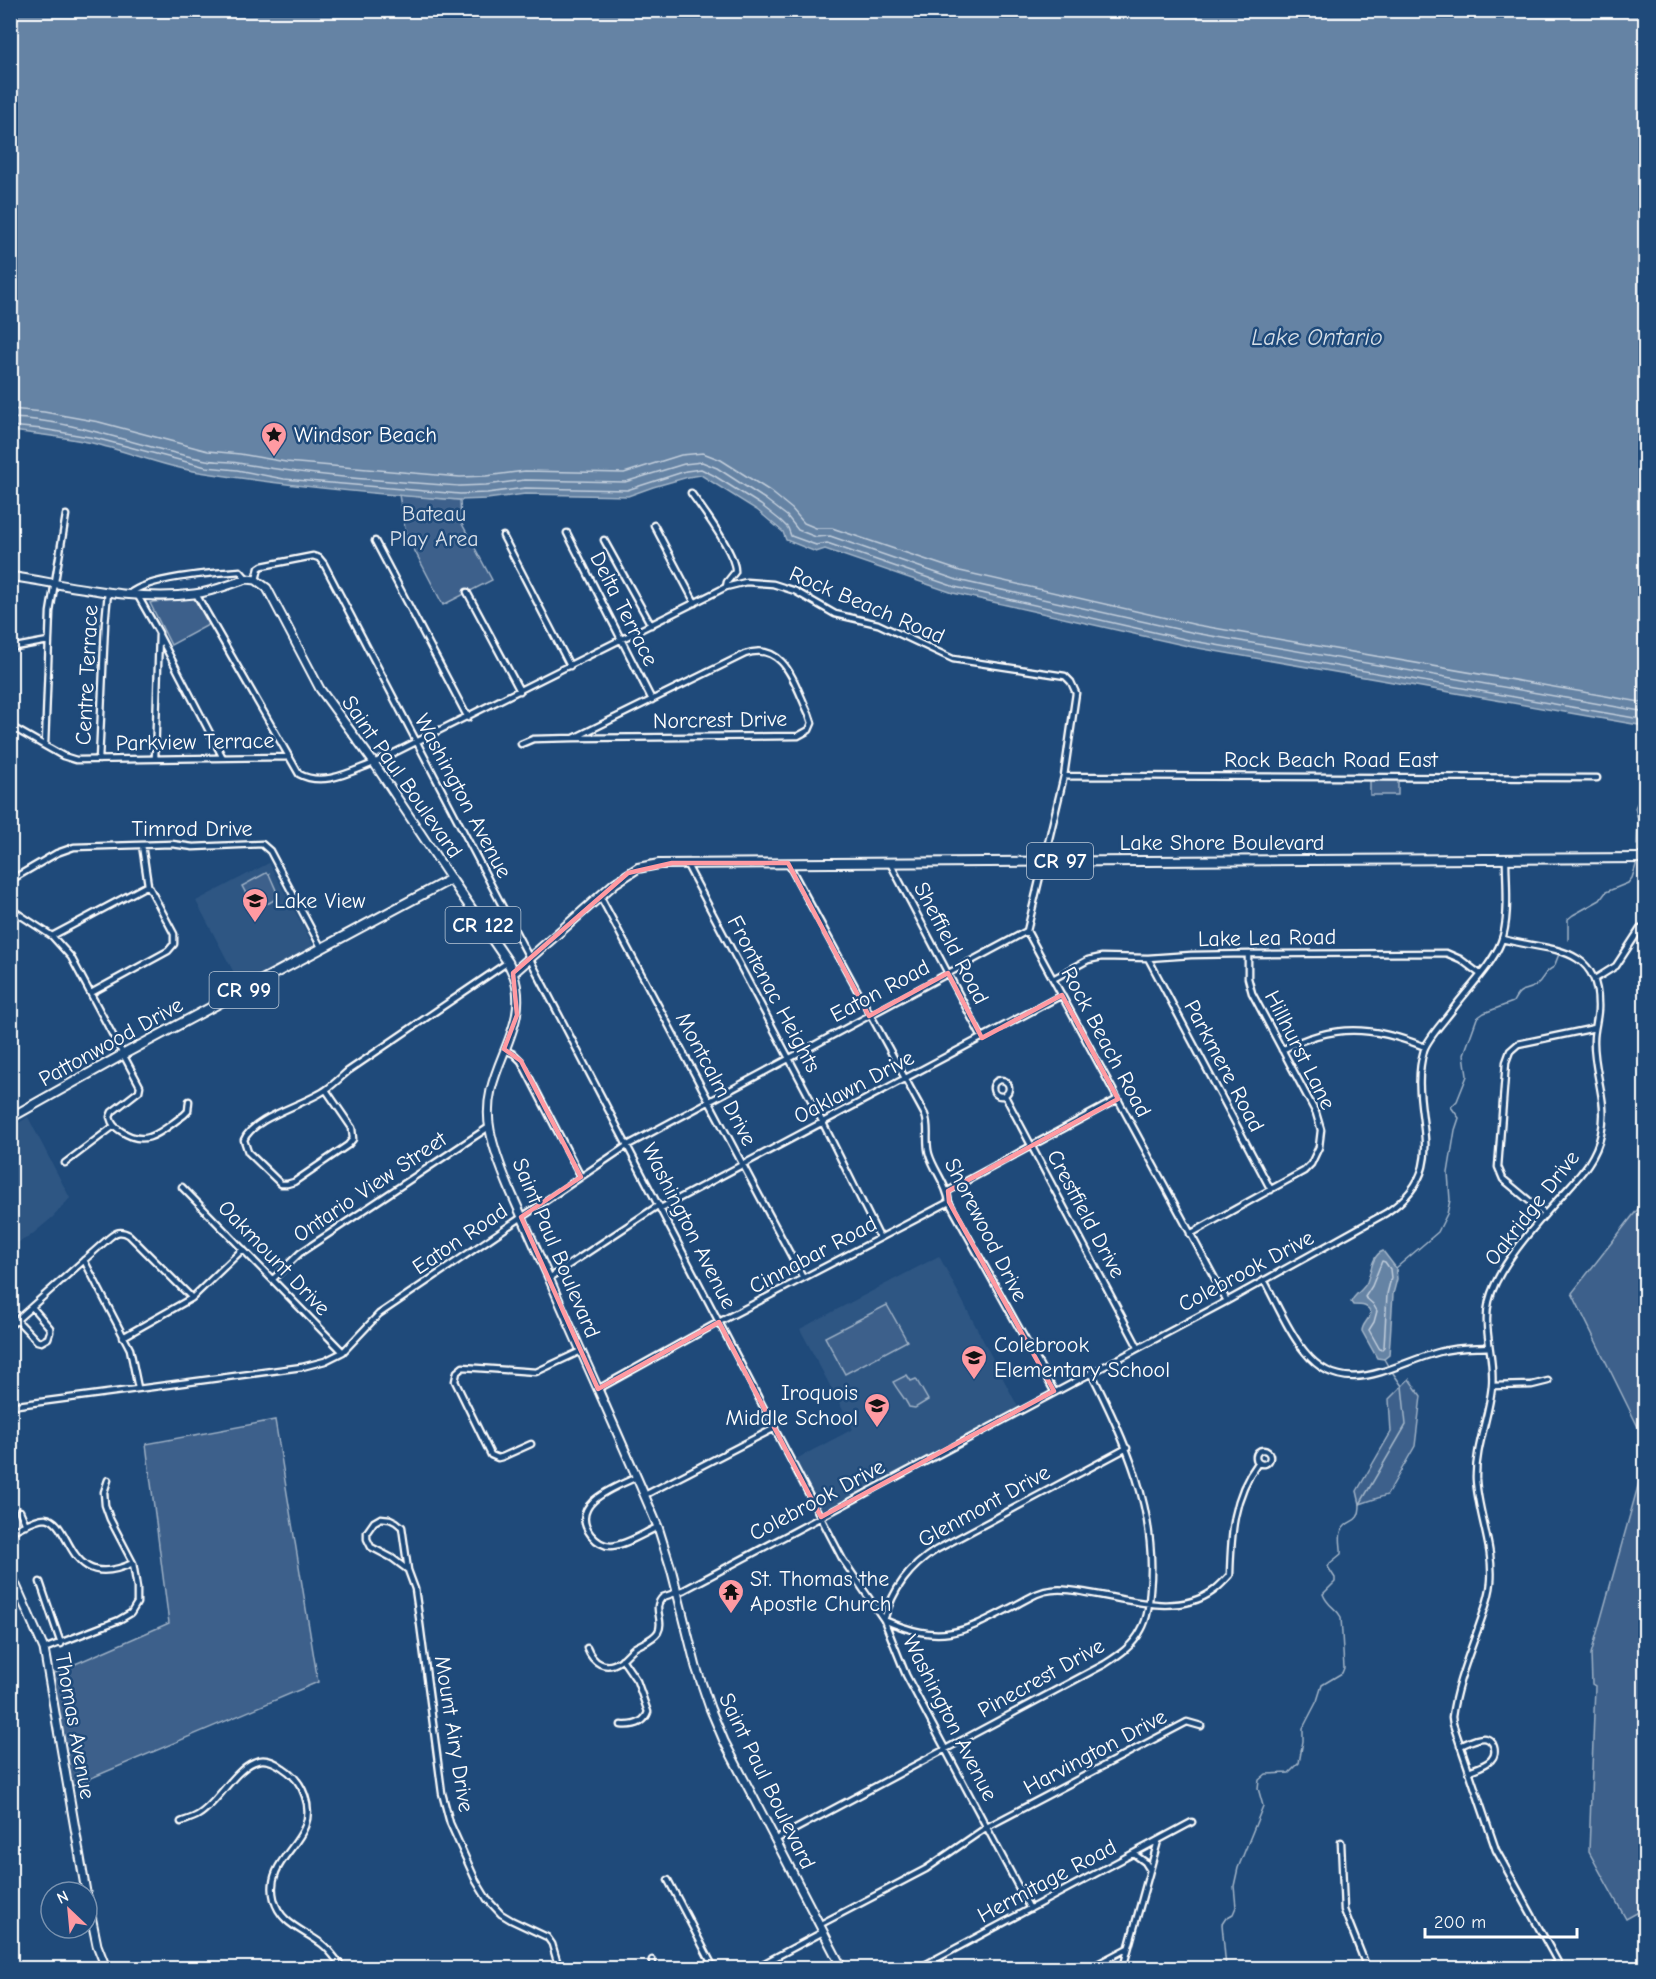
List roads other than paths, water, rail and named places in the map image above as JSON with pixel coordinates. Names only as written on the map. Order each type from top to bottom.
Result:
[{"type":"main road","name":"Lake Shore Boulevard","points":[[513,973],[628,873],[638,868],[659,864],[1646,858]]},
{"type":"main road","name":"Pattonwood Drive","points":[[10,1118],[123,1054],[451,879]]},
{"type":"main road","name":"Saint Paul Boulevard","points":[[451,879],[508,962],[513,973]]},
{"type":"street","points":[[691,493],[714,525],[734,561],[735,572],[726,587]]},
{"type":"street","points":[[10,515],[12,507]]},
{"type":"street","points":[[45,745],[48,641],[54,583],[66,515]]},
{"type":"street","points":[[654,525],[694,603]]},
{"type":"street","name":"Delta Terrace","points":[[567,533],[652,700]]},
{"type":"street","points":[[502,536],[570,666]]},
{"type":"street","points":[[604,540],[651,625]]},
{"type":"street","points":[[375,541],[468,718]]},
{"type":"street","name":"Washington Avenue","points":[[256,580],[259,568],[262,566],[313,556],[319,558],[324,564],[820,1517],[849,1569],[884,1620],[906,1675],[1030,1909]]},
{"type":"street","points":[[129,594],[136,588],[147,584],[203,574],[240,571],[247,579]]},
{"type":"street","points":[[10,576],[138,596],[166,597],[196,594],[247,579],[256,580]]},
{"type":"street","name":"Saint Paul Boulevard","points":[[256,580],[267,588],[320,689],[374,763],[451,879]]},
{"type":"street","name":"Rock Beach Road","points":[[374,763],[726,587],[746,582],[773,584],[795,591],[835,614],[878,624],[953,659],[1065,676],[1076,693],[1065,776],[1027,931],[1227,1301]]},
{"type":"street","name":"Centre Terrace","points":[[99,760],[108,591]]},
{"type":"street","points":[[467,592],[520,691]]},
{"type":"street","points":[[196,594],[289,757]]},
{"type":"street","points":[[138,596],[223,758]]},
{"type":"street","points":[[155,759],[159,633]]},
{"type":"street","points":[[10,648],[48,641]]},
{"type":"street","name":"Norcrest Drive","points":[[521,744],[533,739],[798,736],[809,730],[812,723],[786,666],[778,657],[760,650],[745,654],[574,738]]},
{"type":"street","name":"Parkview Terrace","points":[[10,726],[67,758],[99,760],[289,757],[299,774],[308,779],[326,780],[374,763]]},
{"type":"street","name":"Rock Beach Road East","points":[[1065,776],[1597,778]]},
{"type":"street","name":"Timrod Drive","points":[[10,882],[69,848],[177,844],[193,847],[258,843],[270,851],[322,949]]},
{"type":"street","points":[[91,993],[168,951],[174,944],[174,934],[148,885],[142,845]]},
{"type":"street","name":"Colebrook Drive","points":[[622,1659],[634,1648],[657,1634],[660,1628],[658,1602],[663,1597],[677,1593],[1227,1301],[1399,1205],[1411,1193],[1423,1170],[1425,1155],[1419,1080],[1425,1047],[1493,956],[1502,939],[1506,860]]},
{"type":"street","name":"Frontenac Heights","points":[[686,863],[823,1123],[880,1238]]},
{"type":"street","name":"Shorewood Drive","points":[[788,863],[924,1115],[928,1126],[928,1152],[948,1191],[949,1202],[1054,1392]]},
{"type":"street","name":"Sheffield Road","points":[[890,863],[982,1038]]},
{"type":"street","points":[[52,936],[148,885]]},
{"type":"street","name":"Montcalm Drive","points":[[600,896],[803,1278]]},
{"type":"street","points":[[10,906],[52,936],[71,957],[141,1088],[112,1112],[110,1117],[114,1126],[134,1139],[147,1139],[184,1115],[188,1111],[189,1101]]},
{"type":"street","points":[[1502,939],[1529,946],[1552,948],[1571,954],[1586,965],[1595,979],[1616,966],[1640,929]]},
{"type":"street","name":"Eaton Road","points":[[10,1406],[302,1367],[326,1361],[343,1352],[379,1314],[628,1145],[1027,931]]},
{"type":"street","name":"Lake Lea Road","points":[[1053,979],[1097,957],[1148,958],[1248,954],[1446,953],[1460,959],[1480,974]]},
{"type":"street","name":"Hillhurst Lane","points":[[1190,1234],[1295,1177],[1311,1164],[1321,1137],[1320,1123],[1316,1113],[1252,993],[1248,978],[1248,954]]},
{"type":"street","name":"Parkmere Road","points":[[1148,958],[1271,1190]]},
{"type":"street","points":[[326,1090],[352,1128],[353,1139],[348,1145],[294,1182],[281,1184],[248,1152],[244,1144],[245,1136],[252,1129],[280,1112],[326,1090],[348,1071],[508,962]]},
{"type":"street","name":"Saint Paul Boulevard","points":[[513,973],[518,994],[517,1015],[491,1088],[489,1127],[496,1155],[521,1217],[658,1527],[696,1667],[724,1741],[842,1968]]},
{"type":"street","name":"Oakridge Drive","points":[[1561,1968],[1496,1850],[1453,1724],[1453,1711],[1487,1602],[1491,1581],[1490,1560],[1476,1480],[1477,1456],[1492,1386],[1487,1309],[1491,1291],[1511,1257],[1591,1161],[1601,1136],[1604,1115],[1594,1054],[1598,1005],[1595,979]]},
{"type":"street","name":"Oaklawn Drive","points":[[549,1278],[660,1206],[823,1123],[1062,995]]},
{"type":"street","points":[[1545,1214],[1503,1179],[1498,1167],[1506,1062],[1510,1051],[1518,1044],[1595,1028]]},
{"type":"street","points":[[1282,1050],[1320,1034],[1351,1029],[1383,1033],[1425,1047]]},
{"type":"street","points":[[504,1049],[521,1061],[581,1177]]},
{"type":"street","name":"Crestfield Drive","points":[[1005,1096],[1138,1347]]},
{"type":"street","points":[[948,1191],[1118,1099]]},
{"type":"street","points":[[64,1162],[114,1126]]},
{"type":"street","name":"Ontario View Street","points":[[273,1279],[300,1253],[489,1127]]},
{"type":"street","name":"Oakmount Drive","points":[[182,1187],[343,1352]]},
{"type":"street","name":"Cinnabar Road","points":[[598,1389],[719,1322],[949,1202]]},
{"type":"street","points":[[10,1326],[114,1234],[122,1232],[126,1233],[192,1298]]},
{"type":"street","points":[[123,1337],[192,1298],[243,1249]]},
{"type":"street","points":[[84,1260],[132,1356],[138,1388]]},
{"type":"street","points":[[1264,1280],[1305,1352],[1318,1365],[1335,1375],[1365,1376],[1438,1352],[1489,1347]]},
{"type":"street","points":[[17,1320],[33,1339],[41,1342],[48,1338],[50,1328],[32,1307]]},
{"type":"street","points":[[531,1444],[502,1457],[491,1455],[455,1381],[457,1372],[463,1367],[536,1372],[581,1351]]},
{"type":"street","name":"Pinecrest Drive","points":[[775,1840],[1116,1658],[1127,1649],[1142,1629],[1149,1604],[1151,1559],[1149,1528],[1140,1486],[1127,1448],[1091,1372]]},
{"type":"street","points":[[1492,1386],[1532,1385],[1548,1381]]},
{"type":"street","points":[[645,1495],[775,1428]]},
{"type":"street","name":"Glenmont Drive","points":[[884,1620],[900,1582],[921,1559],[1127,1448]]},
{"type":"street","points":[[884,1620],[918,1631],[953,1633],[978,1625],[1034,1595],[1054,1589],[1149,1604],[1174,1604],[1196,1599],[1215,1590],[1230,1575],[1235,1513],[1246,1482],[1258,1463]]},
{"type":"street","points":[[637,1477],[599,1496],[591,1503],[585,1515],[588,1528],[596,1540],[610,1546],[658,1527]]},
{"type":"street","points":[[44,1649],[119,1620],[135,1608],[138,1597],[134,1563],[107,1513],[104,1492],[108,1479]]},
{"type":"street","points":[[20,1511],[26,1525]]},
{"type":"street","name":"Mount Airy Drive","points":[[408,1570],[392,1558],[372,1548],[367,1539],[367,1532],[374,1522],[381,1518],[390,1519],[402,1527],[408,1570],[415,1589],[442,1793],[450,1823],[476,1881],[487,1899],[506,1917],[546,1937],[552,1944],[559,1968]]},
{"type":"street","points":[[10,1532],[40,1519],[53,1521],[75,1555],[89,1567],[112,1570],[134,1563]]},
{"type":"street","name":"Thomas Avenue","points":[[10,1572],[44,1649],[85,1880]]},
{"type":"street","points":[[40,1582],[61,1644]]},
{"type":"street","points":[[587,1648],[594,1661],[602,1665],[611,1665],[622,1659],[637,1681],[648,1712],[640,1723],[621,1725]]},
{"type":"street","name":"Harvington Drive","points":[[819,1925],[926,1869],[987,1827],[1187,1722],[1201,1726]]},
{"type":"street","points":[[1460,1746],[1485,1738],[1491,1741],[1494,1748],[1494,1756],[1491,1760],[1469,1771]]},
{"type":"street","points":[[181,1822],[199,1815],[244,1769],[255,1761],[271,1762],[291,1773],[306,1799],[307,1822],[300,1839],[283,1858],[275,1872],[274,1900],[278,1910],[289,1923],[323,1945],[343,1968]]},
{"type":"street","name":"Hermitage Road","points":[[919,1968],[1192,1822]]},
{"type":"street","points":[[1123,1968],[1158,1841]]},
{"type":"street","points":[[1341,1842],[1344,1910],[1367,1968]]},
{"type":"street","points":[[1134,1854],[1145,1862],[1150,1870]]},
{"type":"street","points":[[668,1880],[714,1968]]},
{"type":"street","points":[[754,1968],[823,1932]]},
{"type":"street","name":"Thomas Avenue","points":[[97,1940],[106,1968]]},
{"type":"street","points":[[1090,1968],[1128,1948]]},
{"type":"street","points":[[652,1960],[654,1968]]},
{"type":"street","points":[[1102,1962],[1113,1968]]},
{"type":"street","points":[[1546,1968],[1557,1963]]},
{"type":"water","name":"Lake Ontario","points":[[11,10],[1645,11],[1645,726],[1192,647],[953,593],[825,549],[816,552],[786,540],[783,532],[757,510],[701,475],[628,496],[525,494],[460,500],[333,489],[206,473],[92,443],[11,431]]},
{"type":"water","points":[[1383,1251],[1396,1268],[1397,1279],[1393,1294],[1389,1355],[1384,1359],[1377,1358],[1362,1331],[1371,1313],[1370,1310],[1364,1306],[1353,1305],[1351,1302],[1367,1282],[1376,1256]]},
{"type":"waterway","points":[[1637,845],[1638,819],[1635,808],[1640,797]]},
{"type":"waterway","points":[[1568,940],[1568,919],[1600,900],[1606,892],[1628,883],[1637,862]]},
{"type":"waterway","points":[[1396,1268],[1438,1232],[1447,1214],[1450,1200],[1448,1173],[1459,1118],[1451,1107],[1457,1101],[1467,1076],[1464,1054],[1477,1018],[1513,1002],[1521,991],[1536,985],[1547,971],[1554,967],[1559,954]]},
{"type":"waterway","points":[[1384,1359],[1388,1366]]},
{"type":"waterway","points":[[1226,1968],[1222,1924],[1233,1914],[1236,1907],[1234,1886],[1238,1868],[1263,1806],[1258,1788],[1259,1780],[1266,1774],[1289,1773],[1299,1763],[1303,1728],[1317,1701],[1322,1685],[1342,1673],[1344,1668],[1341,1617],[1323,1594],[1335,1582],[1328,1567],[1341,1554],[1342,1530],[1358,1516],[1360,1504],[1406,1425],[1402,1386],[1393,1373]]},
{"type":"place","name":"Windsor Beach","points":[[274,458]]},
{"type":"place","name":"Lake View","points":[[255,924]]},
{"type":"place","name":"Colebrook Elementary School","points":[[974,1381]]},
{"type":"place","name":"Iroquois Middle School","points":[[877,1429]]},
{"type":"place","name":"St. Thomas the Apostle Church","points":[[731,1615]]},
{"type":"park label","name":"Bateau Play Area","points":[[434,526]]}]
